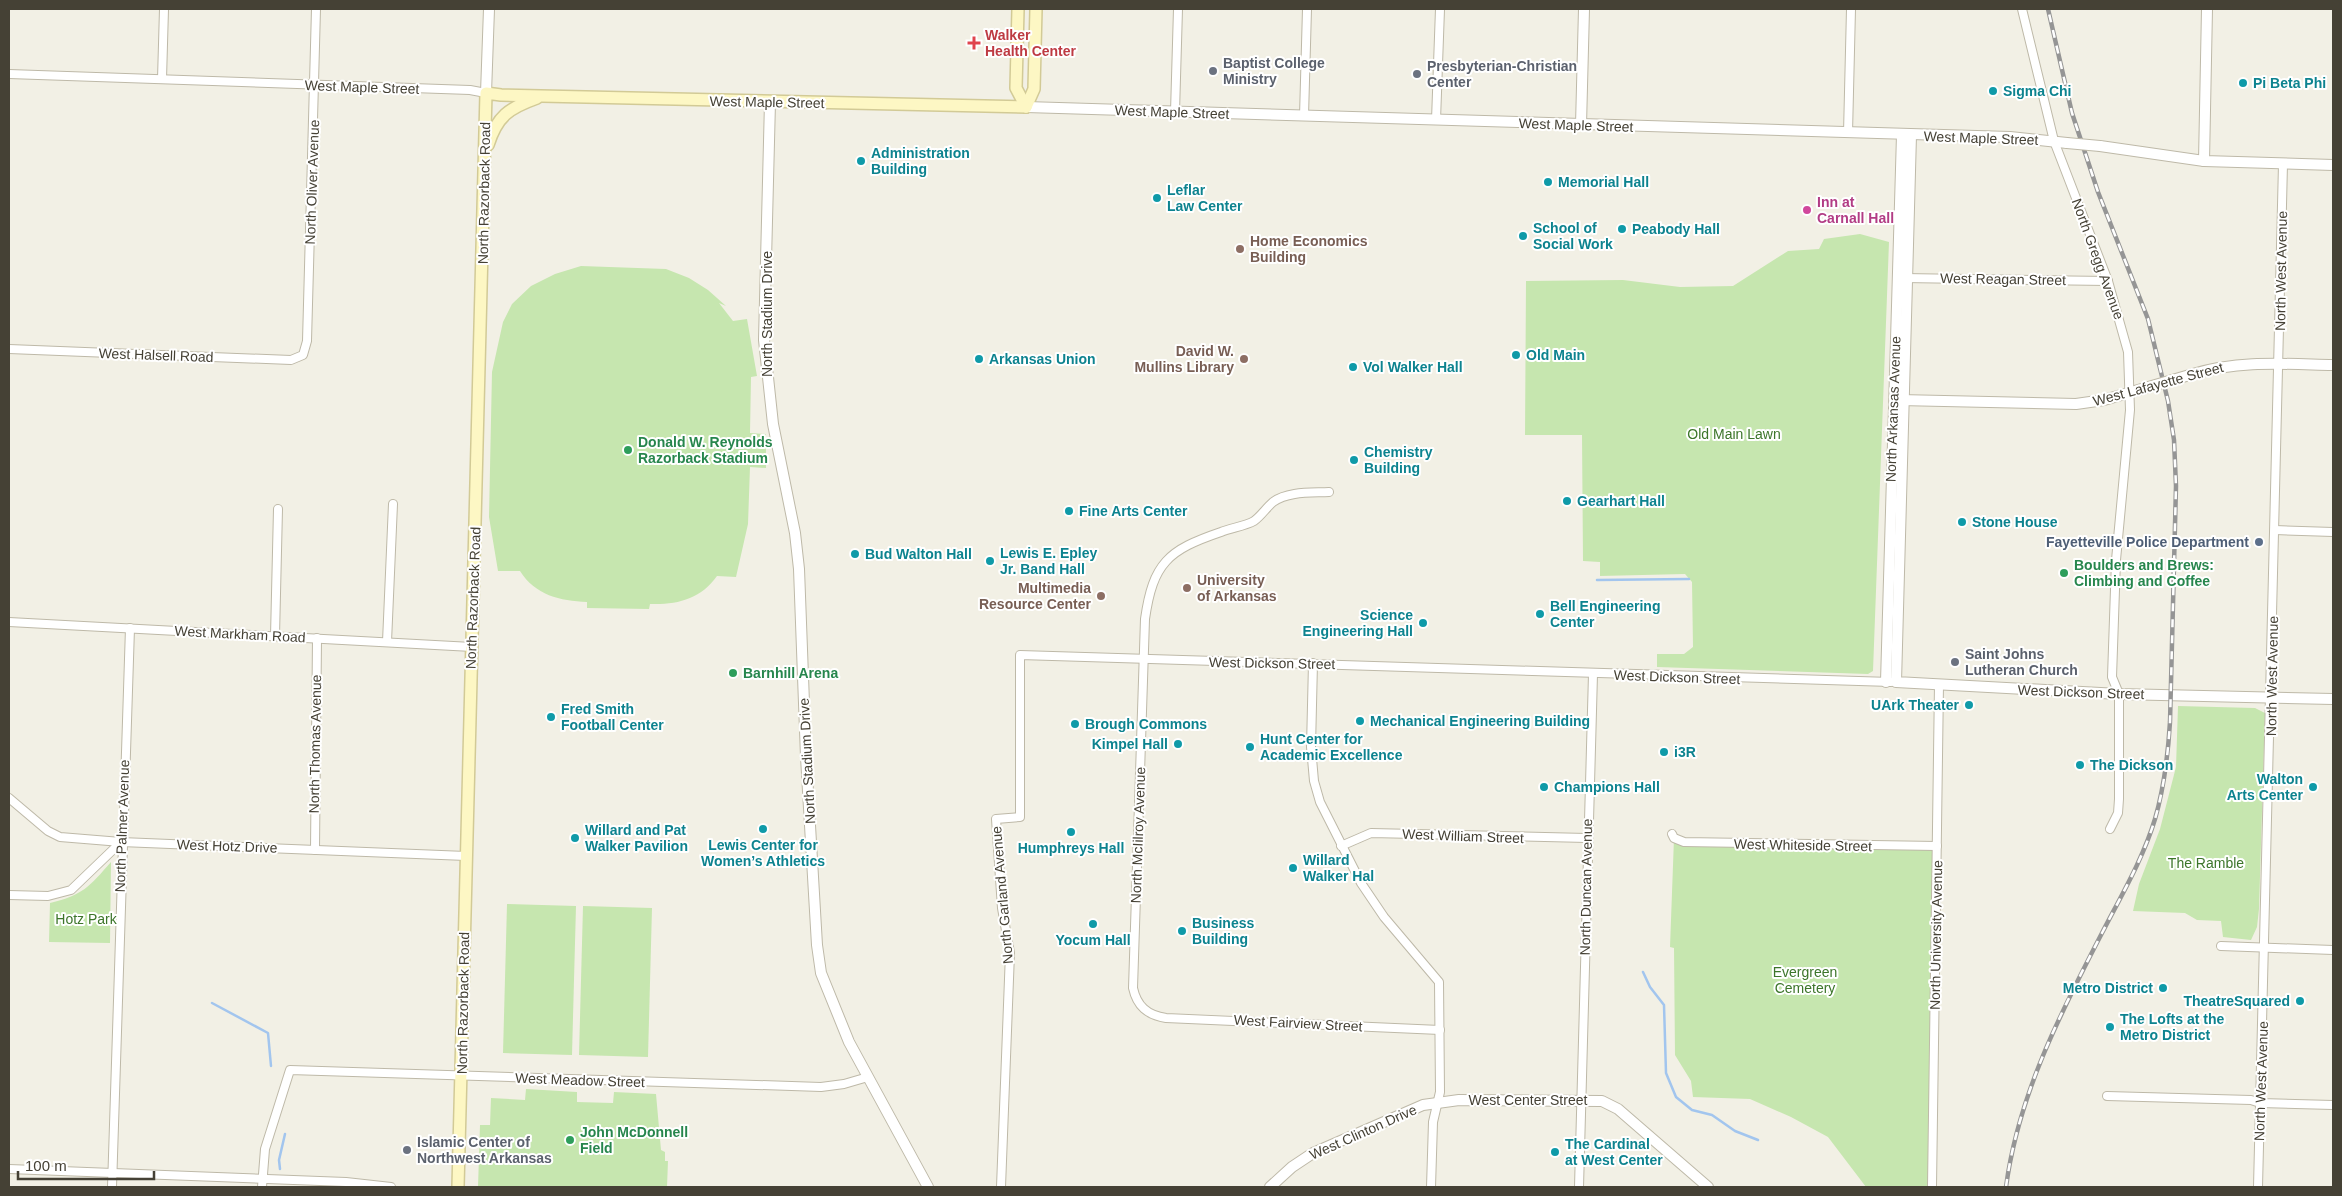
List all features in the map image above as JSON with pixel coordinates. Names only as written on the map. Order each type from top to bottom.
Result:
[{"type":"main road","points":[[1018,9],[1016,88],[1026,107]]},
{"type":"main road","points":[[1026,107],[1034,89],[1036,9]]},
{"type":"main road","name":"West Maple Street","points":[[486,93],[770,102],[1026,107]]},
{"type":"main road","name":"North Razorback Road","points":[[458,1187],[486,93]]},
{"type":"main road","points":[[485,159],[498,122],[508,110],[542,96]]},
{"type":"street","points":[[162,79],[164,9]]},
{"type":"street","name":"North Oliver Avenue","points":[[303,355],[307,341],[316,9]]},
{"type":"street","name":"North Razorback Road","points":[[486,93],[489,9]]},
{"type":"street","points":[[1176,112],[1178,9]]},
{"type":"street","points":[[1304,116],[1307,9]]},
{"type":"street","points":[[1436,120],[1440,9]]},
{"type":"street","points":[[1580,125],[1584,9]]},
{"type":"street","points":[[1848,133],[1851,9]]},
{"type":"street","name":"North Gregg Avenue","points":[[2022,9],[2054,141],[2108,281],[2128,352],[2128,444],[2116,560],[2112,678],[2120,694],[2118,813],[2110,829]]},
{"type":"street","points":[[2204,162],[2207,9]]},
{"type":"street","name":"West Maple Street","points":[[9,74],[470,90],[486,93]]},
{"type":"street","name":"North Stadium Drive","points":[[770,102],[764,340],[773,424],[795,533],[799,569],[806,757],[821,973],[832,1004],[868,1077],[928,1187]]},
{"type":"street","name":"West Maple Street","points":[[1026,107],[2010,137],[2100,146],[2204,162],[2333,165]]},
{"type":"street","name":"North Arkansas Avenue","points":[[1891,682],[1907,135]]},
{"type":"street","name":"North West Avenue","points":[[2258,1187],[2266,947],[2283,164]]},
{"type":"street","name":"West Reagan Street","points":[[1902,278],[2108,281]]},
{"type":"street","name":"West Halsell Road","points":[[9,349],[291,360],[303,355]]},
{"type":"street","name":"West Lafayette Street","points":[[1899,400],[2076,404],[2104,400],[2231,365],[2333,365]]},
{"type":"street","name":"North McIilroy Avenue","points":[[1157,1017],[1142,1008],[1133,988],[1143,659],[1145,619],[1151,585],[1162,565],[1176,551],[1201,538],[1253,521],[1274,501],[1290,495],[1329,492]]},
{"type":"street","points":[[387,642],[393,504]]},
{"type":"street","points":[[275,636],[278,509]]},
{"type":"street","points":[[2275,530],[2333,532]]},
{"type":"street","name":"West Markham Road","points":[[9,622],[472,646]]},
{"type":"street","name":"North Palmer Avenue","points":[[112,1187],[121,842],[130,628]]},
{"type":"street","name":"North Thomas Avenue","points":[[315,850],[317,638]]},
{"type":"street","name":"West Dickson Street","points":[[1020,654],[1593,674],[1891,682],[2120,694],[2333,699]]},
{"type":"street","name":"North Garland Avenue","points":[[1001,1187],[1010,953],[1002,908],[996,819],[1020,817],[1020,654]]},
{"type":"street","points":[[1313,663],[1311,748],[1314,780],[1320,802],[1361,883],[1384,917],[1439,982],[1440,1092],[1433,1122],[1431,1187]]},
{"type":"street","name":"North Duncan Avenue","points":[[1579,1187],[1587,838],[1593,674]]},
{"type":"street","name":"North University Avenue","points":[[1932,1187],[1939,684]]},
{"type":"street","name":"West Hotz Drive","points":[[9,798],[48,830],[60,837],[121,842],[466,856]]},
{"type":"street","name":"West William Street","points":[[1341,846],[1366,833],[1587,838]]},
{"type":"street","name":"West Whiteside Street","points":[[1672,834],[1674,838],[1684,842],[1938,846]]},
{"type":"street","points":[[9,895],[48,896],[71,890],[85,879],[121,842]]},
{"type":"street","points":[[2221,946],[2333,950]]},
{"type":"street","name":"West Fairview Street","points":[[1157,1017],[1440,1030]]},
{"type":"street","name":"West Meadow Street","points":[[263,1179],[262,1166],[268,1134],[290,1070],[820,1087],[832,1087],[868,1077]]},
{"type":"street","points":[[2107,1096],[2251,1100],[2260,1103],[2333,1105]]},
{"type":"street","name":"West Center Street","points":[[1437,1102],[1602,1101],[1618,1109],[1708,1187]]},
{"type":"street","name":"West Clinton Drive","points":[[1270,1187],[1292,1167],[1313,1153],[1423,1105],[1437,1102]]},
{"type":"street","points":[[9,1169],[346,1182],[391,1187]]},
{"type":"street","points":[[262,1187],[263,1179]]},
{"type":"green space","name":"Old Main Lawn","points":[[1860,234],[1889,242],[1873,671],[1868,674],[1657,667],[1657,654],[1684,654],[1693,647],[1692,582],[1685,574],[1600,576],[1600,562],[1583,561],[1582,435],[1525,435],[1526,281],[1623,280],[1680,287],[1733,286],[1788,251],[1819,249],[1824,239]]},
{"type":"green space","name":"Donald W. Reynolds Razorback Stadium","points":[[581,266],[666,269],[689,278],[708,290],[726,306],[719,303],[733,321],[747,319],[757,376],[751,377],[750,433],[766,434],[766,468],[750,467],[748,524],[736,577],[717,576],[704,590],[679,602],[650,604],[649,609],[587,608],[587,602],[558,598],[541,591],[533,586],[520,571],[498,571],[489,517],[492,372],[503,322],[512,304],[531,286],[555,274]]},
{"type":"green space","name":"The Ramble","points":[[2178,706],[2255,708],[2265,713],[2259,909],[2257,927],[2251,940],[2223,937],[2221,921],[2197,920],[2185,913],[2133,911],[2139,884],[2160,829],[2176,767]]},
{"type":"green space","name":"Evergreen Cemetery","points":[[1674,838],[1937,846],[1932,1187],[1866,1187],[1828,1137],[1791,1117],[1750,1099],[1693,1097],[1691,1081],[1675,1055],[1674,948],[1670,947]]},
{"type":"green space","name":"Hotz Park","points":[[111,862],[110,943],[49,942],[50,903],[70,897],[85,889]]},
{"type":"green space","points":[[507,904],[576,906],[572,1055],[503,1053]]},
{"type":"green space","points":[[583,906],[652,908],[648,1057],[579,1055]]},
{"type":"green space","name":"John McDonnell Field","points":[[526,1089],[577,1092],[577,1102],[613,1103],[614,1092],[656,1094],[661,1150],[665,1152],[665,1161],[668,1161],[667,1187],[478,1187],[480,1125],[490,1125],[491,1098],[525,1100]]},
{"type":"waterway","points":[[1597,580],[1689,579]]},
{"type":"waterway","points":[[1643,972],[1650,987],[1664,1005],[1666,1073],[1676,1097],[1692,1110],[1712,1115],[1735,1131],[1758,1140]]},
{"type":"waterway","points":[[212,1003],[268,1033],[271,1066]]},
{"type":"waterway","points":[[280,1169],[279,1160],[285,1134]]},
{"type":"railway","points":[[2006,1187],[2020,1120],[2043,1056],[2056,1025],[2131,877],[2150,834],[2163,783],[2170,722],[2176,486],[2174,440],[2168,401],[2148,319],[2098,192],[2072,113],[2048,9]]},
{"type":"place","name":"Walker Health Center","points":[[974,43]]},
{"type":"place","name":"Baptist College Ministry","points":[[1213,71]]},
{"type":"place","name":"Presbyterian-Christian Center","points":[[1417,74]]},
{"type":"place","name":"Pi Beta Phi","points":[[2243,83]]},
{"type":"place","name":"Sigma Chi","points":[[1993,91]]},
{"type":"place","name":"Administration Building","points":[[861,161]]},
{"type":"place","name":"Memorial Hall","points":[[1548,182]]},
{"type":"place","name":"Leflar Law Center","points":[[1157,198]]},
{"type":"place","name":"Inn at Carnall Hall","points":[[1807,210]]},
{"type":"place","name":"Peabody Hall","points":[[1622,229]]},
{"type":"place","name":"School of Social Work","points":[[1523,236]]},
{"type":"place","name":"Home Economics Building","points":[[1240,249]]},
{"type":"place","name":"Old Main","points":[[1516,355]]},
{"type":"place","name":"Arkansas Union","points":[[979,359]]},
{"type":"place","name":"David W. Mullins Library","points":[[1244,359]]},
{"type":"place","name":"Vol Walker Hall","points":[[1353,367]]},
{"type":"place","name":"Donald W. Reynolds Razorback Stadium","points":[[628,450]]},
{"type":"place","name":"Chemistry Building","points":[[1354,460]]},
{"type":"place","name":"Gearhart Hall","points":[[1567,501]]},
{"type":"place","name":"Fine Arts Center","points":[[1069,511]]},
{"type":"place","name":"Stone House","points":[[1962,522]]},
{"type":"place","name":"Fayetteville Police Department","points":[[2259,542]]},
{"type":"place","name":"Bud Walton Hall","points":[[855,554]]},
{"type":"place","name":"Lewis E. Epley Jr. Band Hall","points":[[990,561]]},
{"type":"place","name":"Boulders and Brews: Climbing and Coffee","points":[[2064,573]]},
{"type":"place","name":"University of Arkansas","points":[[1187,588]]},
{"type":"place","name":"Multimedia Resource Center","points":[[1101,596]]},
{"type":"place","name":"Bell Engineering Center","points":[[1540,614]]},
{"type":"place","name":"Science Engineering Hall","points":[[1423,623]]},
{"type":"place","name":"Saint Johns Lutheran Church","points":[[1955,662]]},
{"type":"place","name":"Barnhill Arena","points":[[733,673]]},
{"type":"place","name":"UArk Theater","points":[[1969,705]]},
{"type":"place","name":"Fred Smith Football Center","points":[[551,717]]},
{"type":"place","name":"Mechanical Engineering Building","points":[[1360,721]]},
{"type":"place","name":"Brough Commons","points":[[1075,724]]},
{"type":"place","name":"Kimpel Hall","points":[[1178,744]]},
{"type":"place","name":"Hunt Center for Academic Excellence","points":[[1250,747]]},
{"type":"place","name":"i3R","points":[[1664,752]]},
{"type":"place","name":"The Dickson","points":[[2080,765]]},
{"type":"place","name":"Champions Hall","points":[[1544,787]]},
{"type":"place","name":"Walton Arts Center","points":[[2313,787]]},
{"type":"place","name":"Lewis Center for Women’s Athletics","points":[[763,829]]},
{"type":"place","name":"Humphreys Hall","points":[[1071,832]]},
{"type":"place","name":"Willard and Pat Walker Pavilion","points":[[575,838]]},
{"type":"place","name":"Willard Walker Hal","points":[[1293,868]]},
{"type":"place","name":"Yocum Hall","points":[[1093,924]]},
{"type":"place","name":"Business Building","points":[[1182,931]]},
{"type":"place","name":"Metro District","points":[[2163,988]]},
{"type":"place","name":"TheatreSquared","points":[[2300,1001]]},
{"type":"place","name":"The Lofts at the Metro District","points":[[2110,1027]]},
{"type":"place","name":"John McDonnell Field","points":[[570,1140]]},
{"type":"place","name":"Islamic Center of Northwest Arkansas","points":[[407,1150]]},
{"type":"place","name":"The Cardinal at West Center","points":[[1555,1152]]}]
